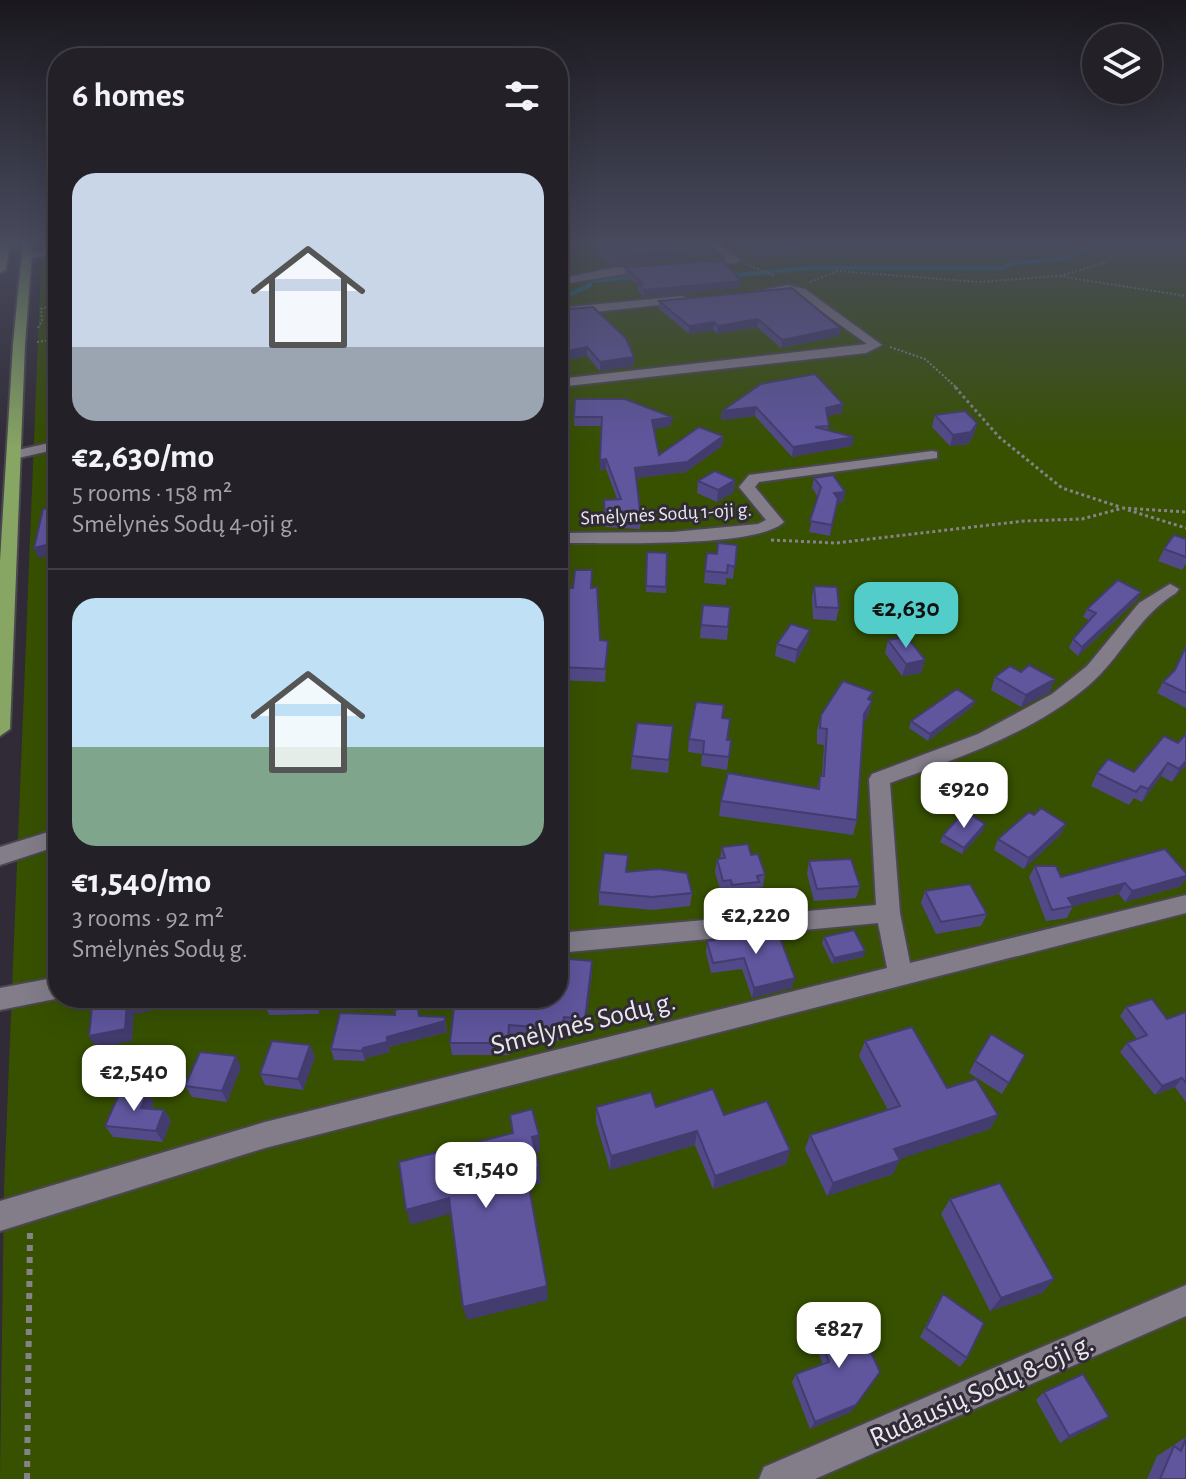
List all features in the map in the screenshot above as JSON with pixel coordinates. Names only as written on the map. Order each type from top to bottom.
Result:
[{"type":"main road","points":[[0,729],[23,310]]},
{"type":"street","points":[[827,310],[876,345]]},
{"type":"street","points":[[568,382],[866,349],[876,345]]},
{"type":"street","points":[[14,455],[48,449]]},
{"type":"street","name":"Smėlynės Sodų 1-oji g.","points":[[568,538],[763,529],[776,522],[747,487],[754,478],[932,455]]},
{"type":"street","points":[[901,976],[888,913],[879,779],[994,737],[1082,681],[1141,611],[1170,589]]},
{"type":"street","points":[[0,856],[48,840]]},
{"type":"street","name":"Smėlynės Sodų g.","points":[[0,1216],[265,1135],[1186,904]]},
{"type":"street","points":[[568,942],[888,913]]},
{"type":"street","points":[[0,999],[48,990]]},
{"type":"street","name":"Rudausių Sodų 8-oji g.","points":[[776,1479],[1186,1300]]},
{"type":"path","points":[[30,342],[48,340]]},
{"type":"path","points":[[876,345],[900,349],[925,359],[965,396],[999,437],[1062,488],[1186,528]]},
{"type":"path","points":[[742,531],[764,540],[836,543],[1024,521],[1082,519],[1123,508],[1186,512]]},
{"type":"path","points":[[27,1479],[30,1207]]},
{"type":"green space","points":[[39,310],[48,310],[48,1008],[568,1008],[568,310],[1186,310],[1186,1479],[0,1479],[4,1189]]},
{"type":"building","points":[[568,310],[596,310],[626,338],[634,357],[600,362],[587,347],[568,351]]},
{"type":"building","points":[[670,310],[818,310],[840,328],[782,340],[758,319],[718,326],[714,322],[689,326]]},
{"type":"building","points":[[815,374],[843,404],[826,408],[829,426],[815,427],[854,437],[793,447],[756,407],[722,411],[761,384]]},
{"type":"building","points":[[575,399],[625,399],[672,417],[652,420],[659,455],[699,427],[723,436],[687,462],[635,468],[641,519],[605,517],[604,500],[621,499],[606,459],[600,460],[602,417],[574,417]]},
{"type":"building","points":[[965,411],[977,423],[971,432],[953,435],[935,415]]},
{"type":"building","points":[[715,471],[735,480],[718,490],[698,481]]},
{"type":"building","points":[[833,475],[845,492],[834,493],[838,499],[832,525],[810,521],[821,487],[814,478]]},
{"type":"building","points":[[48,508],[48,544],[34,548],[43,509]]},
{"type":"building","points":[[1174,535],[1186,539],[1186,557],[1164,549]]},
{"type":"building","points":[[718,543],[737,545],[735,567],[728,565],[727,573],[705,571],[707,553],[717,554]]},
{"type":"building","points":[[647,552],[667,553],[666,587],[646,586]]},
{"type":"building","points":[[575,570],[592,570],[591,588],[597,587],[600,640],[608,641],[605,669],[568,667],[568,588],[573,588]]},
{"type":"building","points":[[1118,580],[1141,592],[1082,647],[1073,639],[1096,613],[1087,609]]},
{"type":"building","points":[[814,586],[837,587],[839,608],[816,607]]},
{"type":"building","points":[[703,605],[730,607],[728,627],[701,625]]},
{"type":"building","points":[[791,624],[810,630],[797,650],[777,644]]},
{"type":"building","points":[[907,637],[925,660],[906,664],[888,640]]},
{"type":"building","points":[[1186,646],[1186,693],[1163,682],[1175,670]]},
{"type":"building","points":[[1029,665],[1055,679],[1026,695],[995,677],[1010,666],[1021,672]]},
{"type":"building","points":[[843,681],[873,692],[868,699],[872,701],[864,714],[857,820],[721,801],[728,773],[819,789],[820,776],[824,776],[827,729],[820,728],[821,715]]},
{"type":"building","points":[[957,689],[975,701],[930,734],[911,721]]},
{"type":"building","points":[[696,702],[724,705],[722,718],[730,719],[727,740],[731,740],[729,757],[703,754],[704,741],[689,739]]},
{"type":"building","points":[[637,723],[673,726],[669,760],[632,756]]},
{"type":"building","points":[[1186,734],[1186,761],[1179,769],[1168,763],[1148,789],[1141,786],[1136,792],[1097,773],[1108,759],[1134,772],[1164,736],[1178,743]]},
{"type":"building","points":[[1041,808],[1066,824],[1029,858],[998,839],[1029,812],[1034,815]]},
{"type":"building","points":[[965,811],[985,824],[964,848],[943,835]]},
{"type":"building","points":[[748,844],[751,855],[758,854],[765,874],[757,876],[759,882],[732,885],[731,880],[723,881],[717,859],[725,858],[722,847]]},
{"type":"building","points":[[1165,849],[1186,876],[1132,891],[1125,883],[1068,898],[1073,906],[1052,910],[1035,866],[1056,866],[1061,877]]},
{"type":"building","points":[[604,853],[628,855],[626,872],[658,869],[687,873],[692,893],[652,897],[599,892]]},
{"type":"building","points":[[851,859],[860,886],[817,889],[809,861]]},
{"type":"building","points":[[970,884],[987,914],[941,922],[925,891]]},
{"type":"building","points":[[776,927],[795,978],[754,988],[744,958],[713,963],[707,941],[752,935],[750,931]]},
{"type":"building","points":[[854,930],[865,951],[834,958],[824,937]]},
{"type":"building","points":[[568,959],[592,961],[585,1019],[564,1017],[562,1029],[509,1025],[508,1043],[450,1043],[454,1008],[568,1008]]},
{"type":"building","points":[[1152,999],[1167,1019],[1186,1012],[1186,1083],[1182,1078],[1162,1086],[1127,1043],[1147,1035],[1126,1007]]},
{"type":"building","points":[[92,1008],[127,1008],[125,1029],[89,1036]]},
{"type":"building","points":[[418,1008],[419,1016],[445,1017],[445,1021],[387,1037],[387,1042],[363,1048],[362,1051],[331,1049],[340,1013],[395,1015],[395,1010]]},
{"type":"building","points":[[912,1027],[947,1088],[976,1079],[998,1115],[894,1149],[900,1160],[833,1183],[810,1135],[900,1106],[865,1041]]},
{"type":"building","points":[[991,1034],[1025,1055],[1009,1083],[975,1061]]},
{"type":"building","points":[[272,1041],[310,1045],[298,1079],[260,1074]]},
{"type":"building","points":[[200,1052],[236,1056],[222,1091],[185,1086]]},
{"type":"building","points":[[713,1089],[724,1115],[767,1101],[790,1150],[715,1176],[697,1131],[611,1156],[596,1107],[651,1092],[656,1107]]},
{"type":"building","points":[[121,1090],[147,1092],[141,1108],[164,1110],[156,1131],[105,1126]]},
{"type":"building","points":[[532,1109],[539,1135],[532,1137],[539,1167],[526,1171],[547,1286],[463,1307],[449,1198],[406,1210],[399,1162],[513,1133],[510,1115]]},
{"type":"building","points":[[1000,1183],[1054,1279],[1001,1298],[950,1199]]},
{"type":"building","points":[[943,1294],[984,1323],[967,1358],[926,1328]]},
{"type":"building","points":[[853,1313],[880,1372],[856,1405],[815,1422],[796,1374],[829,1362],[816,1329]]},
{"type":"building","points":[[1083,1374],[1109,1417],[1069,1436],[1044,1392]]},
{"type":"building","points":[[1186,1438],[1186,1479],[1160,1479],[1174,1446],[1181,1451]]}]
